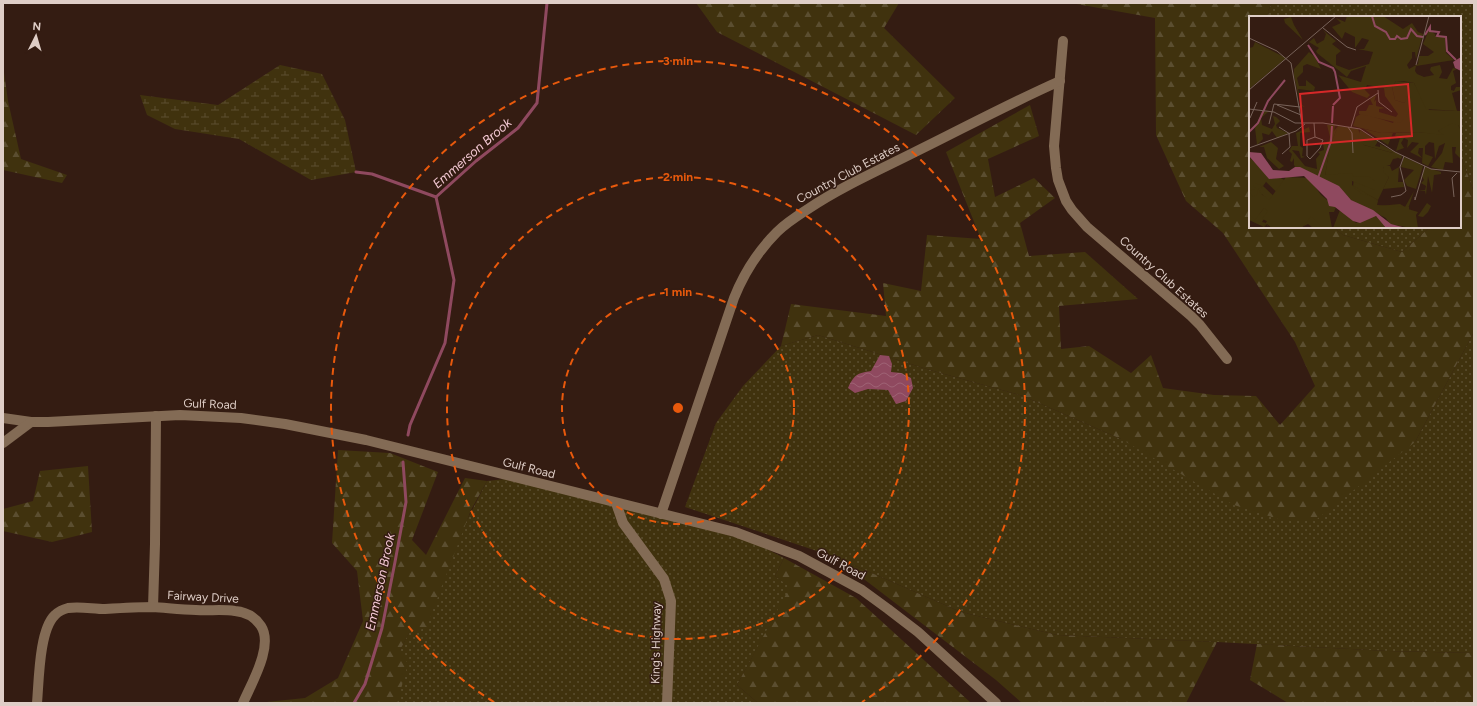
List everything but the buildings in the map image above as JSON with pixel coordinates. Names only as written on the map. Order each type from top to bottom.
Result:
[{"type":"street","name":"Country Club Estates","points":[[1063,41],[1056,113],[1055,157],[1058,180],[1066,201],[1087,227],[1200,325],[1227,360]]},
{"type":"street","name":"Country Club Estates","points":[[661,514],[734,298],[743,277],[762,248],[778,231],[795,217],[828,196],[1010,103],[1060,81]]},
{"type":"street","name":"Gulf Road","points":[[3,418],[31,422],[180,415],[241,418],[292,425],[366,440],[735,532],[799,556],[862,590],[918,632],[996,703]]},
{"type":"street","name":"Fairway Drive","points":[[153,607],[156,416]]},
{"type":"street","points":[[3,443],[31,422]]},
{"type":"street","name":"King's Highway","points":[[616,503],[623,523],[664,579],[668,589],[671,601],[667,703]]},
{"type":"street","name":"Fairway Drive","points":[[37,703],[45,632],[49,622],[56,614],[67,608],[78,607],[102,609],[153,607],[198,610],[210,609],[246,613],[261,627],[265,637],[264,649],[243,703]]},
{"type":"green space","points":[[696,3],[899,3],[884,28],[955,98],[916,135],[717,32]]},
{"type":"green space","points":[[1071,3],[1272,3],[1268,11],[1269,16],[1249,16],[1249,228],[1334,228],[1343,235],[1402,252],[1429,228],[1461,228],[1461,157],[1474,192],[1474,332],[1415,442],[1317,519],[1278,519],[1234,505],[1121,439],[1023,396],[930,370],[818,335],[781,346],[791,304],[886,316],[883,283],[921,291],[927,235],[981,239],[946,152],[1030,105],[1039,136],[988,159],[995,197],[1034,178],[1055,198],[1020,223],[1029,256],[1085,252],[1138,299],[1059,306],[1061,349],[1089,346],[1131,373],[1151,355],[1163,388],[1214,395],[1256,396],[1280,425],[1315,386],[1295,342],[1223,233],[1186,201],[1156,135],[1155,18]]},
{"type":"green space","points":[[1272,3],[1474,3],[1474,192],[1461,157],[1461,16],[1269,16],[1268,11]]},
{"type":"green space","points":[[3,65],[8,101],[21,159],[67,175],[62,183],[3,170]]},
{"type":"green space","points":[[280,65],[322,74],[345,120],[356,172],[311,180],[239,139],[175,129],[147,115],[140,95],[218,105]]},
{"type":"green space","points":[[1334,228],[1429,228],[1402,252],[1343,235]]},
{"type":"green space","points":[[1474,332],[1474,653],[1388,651],[1057,635],[961,612],[835,557],[685,507],[716,423],[743,386],[781,346],[818,335],[930,370],[1023,396],[1121,439],[1415,442]]},
{"type":"green space","points":[[338,450],[390,453],[438,472],[412,540],[426,555],[465,478],[487,481],[471,510],[426,628],[409,633],[400,650],[408,664],[397,703],[257,703],[305,698],[338,678],[363,621],[357,571],[332,543]]},
{"type":"green space","points":[[88,466],[92,532],[52,542],[3,531],[3,509],[33,501],[40,471]]},
{"type":"green space","points":[[505,479],[718,532],[755,543],[784,558],[775,576],[791,587],[737,685],[758,703],[397,703],[400,650],[487,481]]},
{"type":"green space","points":[[835,557],[961,612],[1057,635],[1217,642],[1186,703],[1022,703],[996,680]]},
{"type":"green space","points":[[784,558],[856,598],[971,703],[758,703],[737,685],[790,587],[775,576]]},
{"type":"green space","points":[[1257,644],[1388,651],[1474,653],[1474,703],[1288,703],[1250,680]]},
{"type":"water","points":[[880,355],[889,356],[892,364],[891,372],[901,373],[911,378],[913,388],[906,401],[896,404],[888,390],[868,389],[855,393],[848,388],[856,375],[871,371]]},
{"type":"waterway","name":"Emmerson Brook","points":[[436,197],[476,161],[518,128],[537,103],[547,3]]},
{"type":"waterway","points":[[356,172],[372,174],[436,197]]},
{"type":"waterway","name":"Emmerson Brook","points":[[408,435],[410,425],[445,343],[454,280],[436,197]]},
{"type":"waterway","name":"Emmerson Brook","points":[[354,703],[365,684],[382,628],[406,502],[403,462]]}]
